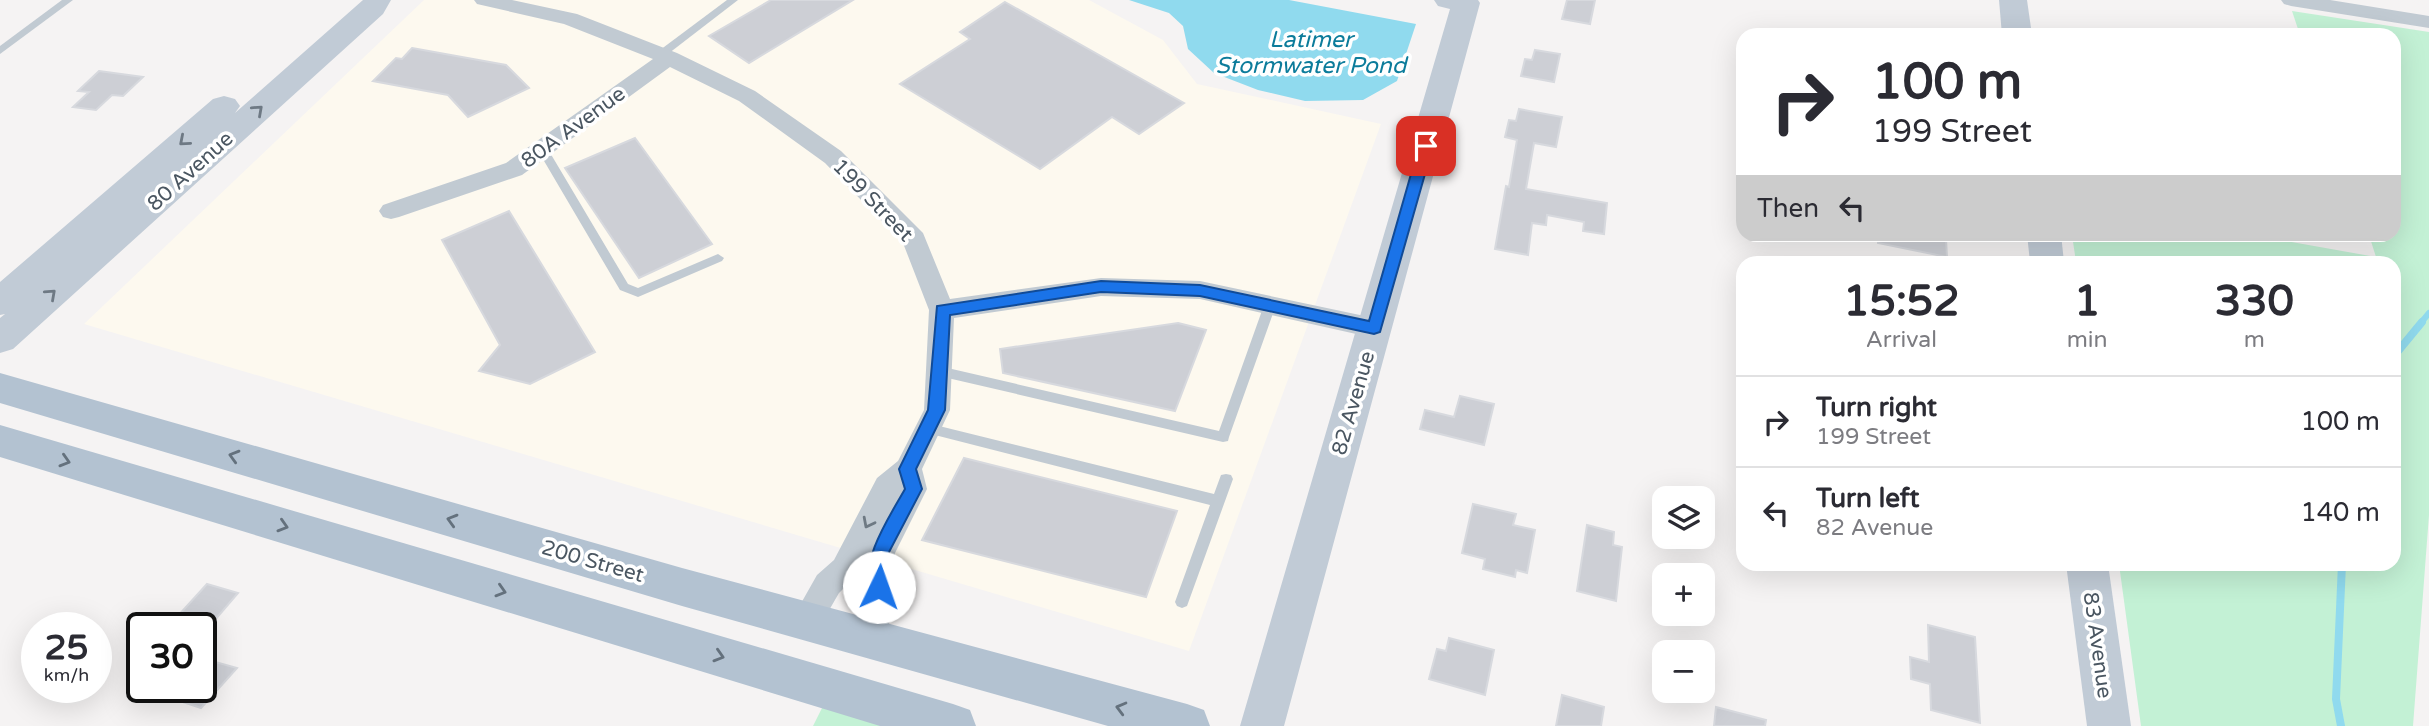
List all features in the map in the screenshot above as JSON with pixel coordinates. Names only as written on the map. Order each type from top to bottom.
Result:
[{"type":"main road","name":"200 Street","points":[[0,388],[806,621],[1187,726]]},
{"type":"main road","points":[[0,441],[953,726]]},
{"type":"street","name":"80 Avenue","points":[[0,302],[347,0]]},
{"type":"street","name":"80 Avenue","points":[[0,339],[373,8],[377,0]]},
{"type":"street","name":"199 Street","points":[[484,0],[570,19],[665,56],[747,96],[833,157],[914,239],[942,310]]},
{"type":"street","points":[[2013,0],[2016,28]]},
{"type":"street","points":[[2291,0],[2429,22]]},
{"type":"street","name":"82 Avenue","points":[[1262,726],[1374,328],[1460,1]]},
{"type":"street","name":"80A Avenue","points":[[391,211],[514,169],[665,56]]},
{"type":"street","points":[[806,621],[828,584],[844,569],[887,486],[908,469],[937,410],[942,310],[1101,287],[1200,290],[1374,328]]},
{"type":"street","points":[[869,638],[883,602],[879,587],[880,552],[913,489],[908,469]]},
{"type":"street","name":"83 Avenue","points":[[2088,571],[2109,726]]},
{"type":"lane","points":[[0,51],[68,0]]},
{"type":"lane","points":[[665,56],[733,0]]},
{"type":"lane","points":[[542,149],[624,287],[630,292],[638,293],[718,258]]},
{"type":"lane","points":[[939,371],[1223,436],[1270,306]]},
{"type":"lane","points":[[928,428],[1218,501]]},
{"type":"lane","points":[[1182,602],[1226,479]]},
{"type":"shaded area","points":[[424,0],[1089,0],[1163,40],[1197,84],[1381,124],[1189,651],[84,324]]},
{"type":"green space","points":[[2292,11],[2429,32],[2429,515],[2413,726],[2141,726],[2120,571],[2401,571],[2401,256],[2376,256],[2371,242],[2401,242],[2401,28],[2298,28]]},
{"type":"green space","points":[[2073,242],[2291,242],[2370,256],[2075,256]]},
{"type":"green space","points":[[825,702],[907,726],[813,726]]},
{"type":"water","name":"Latimer Stormwater Pond","points":[[1129,0],[1289,0],[1416,24],[1397,81],[1363,100],[1305,101],[1258,90],[1214,73],[1188,49],[1183,26],[1169,13]]},
{"type":"building","points":[[771,0],[853,0],[749,63],[709,36]]},
{"type":"building","points":[[1567,0],[1595,0],[1590,24],[1562,19]]},
{"type":"building","points":[[1005,2],[1184,103],[1139,134],[1112,117],[1040,169],[900,84],[970,39],[960,32]]},
{"type":"building","points":[[412,48],[506,65],[529,88],[468,117],[448,95],[373,81],[396,58],[402,59]]},
{"type":"building","points":[[1535,50],[1560,54],[1554,82],[1521,76],[1525,59],[1532,60]]},
{"type":"building","points":[[99,71],[143,77],[123,96],[112,95],[96,110],[73,107],[89,92],[78,91]]},
{"type":"building","points":[[1519,109],[1562,117],[1556,147],[1534,143],[1526,189],[1607,203],[1604,234],[1583,231],[1584,222],[1547,215],[1546,225],[1532,223],[1528,255],[1495,249],[1517,140],[1505,137],[1509,120],[1516,121]]},
{"type":"building","points":[[635,138],[712,244],[639,278],[565,168]]},
{"type":"building","points":[[509,211],[595,352],[530,384],[479,371],[500,345],[442,240]]},
{"type":"building","points":[[1946,242],[1947,256],[1942,256],[1878,243]]},
{"type":"building","points":[[1178,323],[1206,330],[1175,411],[1003,373],[1000,349]]},
{"type":"building","points":[[1460,396],[1494,404],[1484,445],[1420,429],[1425,410],[1454,417]]},
{"type":"building","points":[[964,458],[1177,511],[1146,597],[922,540]]},
{"type":"building","points":[[1473,504],[1516,514],[1513,525],[1535,530],[1527,573],[1516,570],[1515,577],[1483,569],[1485,559],[1462,553]]},
{"type":"building","points":[[1587,525],[1614,532],[1613,545],[1622,547],[1616,601],[1577,591]]},
{"type":"building","points":[[207,584],[238,593],[217,618],[217,612],[182,612]]},
{"type":"building","points":[[1928,625],[1975,637],[1980,723],[1931,710],[1930,684],[1911,679],[1910,657],[1929,662]]},
{"type":"building","points":[[1449,638],[1494,650],[1485,695],[1429,679],[1437,649],[1446,651]]},
{"type":"building","points":[[217,662],[237,668],[217,690]]},
{"type":"building","points":[[1562,695],[1604,707],[1601,726],[1556,726]]},
{"type":"building","points":[[186,703],[206,703],[201,708]]},
{"type":"building","points":[[1716,707],[1766,720],[1765,726],[1714,726]]},
{"type":"waterway","points":[[2420,324],[2429,313]]},
{"type":"waterway","points":[[2401,348],[2422,322]]},
{"type":"waterway","points":[[2341,726],[2336,699],[2342,571]]},
{"type":"route","points":[[879,587],[880,552],[913,489],[908,469],[937,410],[942,310],[1101,287],[1200,290],[1374,328],[1426,146]]}]
